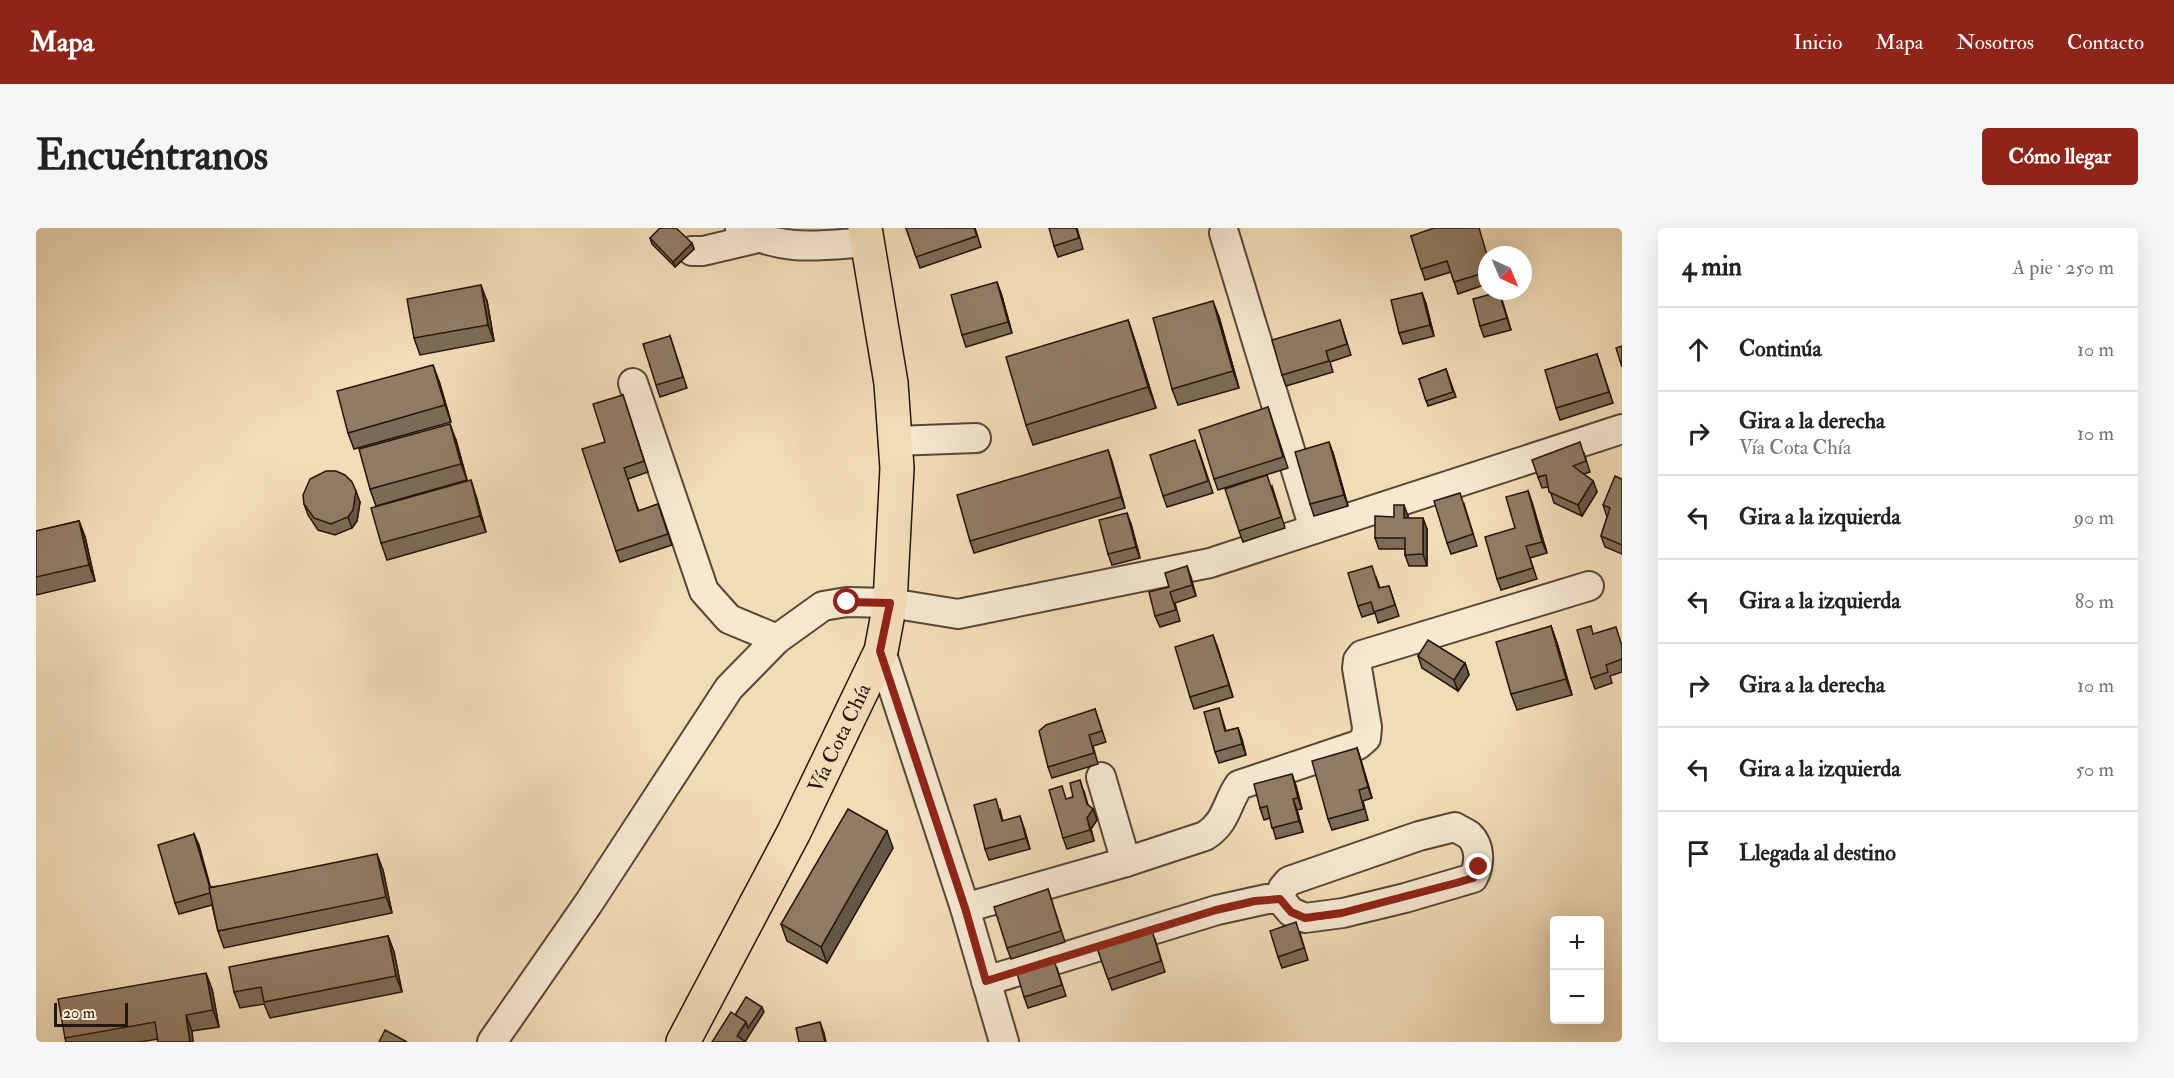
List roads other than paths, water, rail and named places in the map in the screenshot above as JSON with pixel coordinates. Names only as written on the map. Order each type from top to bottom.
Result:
[{"type":"main road","name":"Vía Cota Chía","points":[[683,1042],[795,832],[880,651],[890,603],[896,503],[895,441],[891,383],[866,235]]},
{"type":"street","points":[[692,251],[703,251],[749,233],[795,247],[866,235]]},
{"type":"street","points":[[1224,233],[1314,529]]},
{"type":"street","points":[[633,383],[704,591],[729,619],[777,639]]},
{"type":"street","points":[[492,1042],[588,904],[729,688],[777,639],[823,606],[847,602],[890,603],[958,614],[1210,563],[1622,429]]},
{"type":"street","points":[[895,441],[976,438]]},
{"type":"street","points":[[965,908],[1126,862],[1205,836],[1215,830],[1222,821],[1239,785],[1363,742],[1366,738],[1367,727],[1357,668],[1358,660],[1362,655],[1589,586]]},
{"type":"street","points":[[880,651],[965,908],[1004,1042]]},
{"type":"street","points":[[1101,777],[1126,862]]},
{"type":"street","points":[[986,981],[1216,910],[1273,899],[1289,881],[1419,836],[1455,828],[1469,835],[1478,850],[1479,867],[1473,878],[1405,898],[1342,913],[1305,918],[1291,912],[1273,899]]}]
